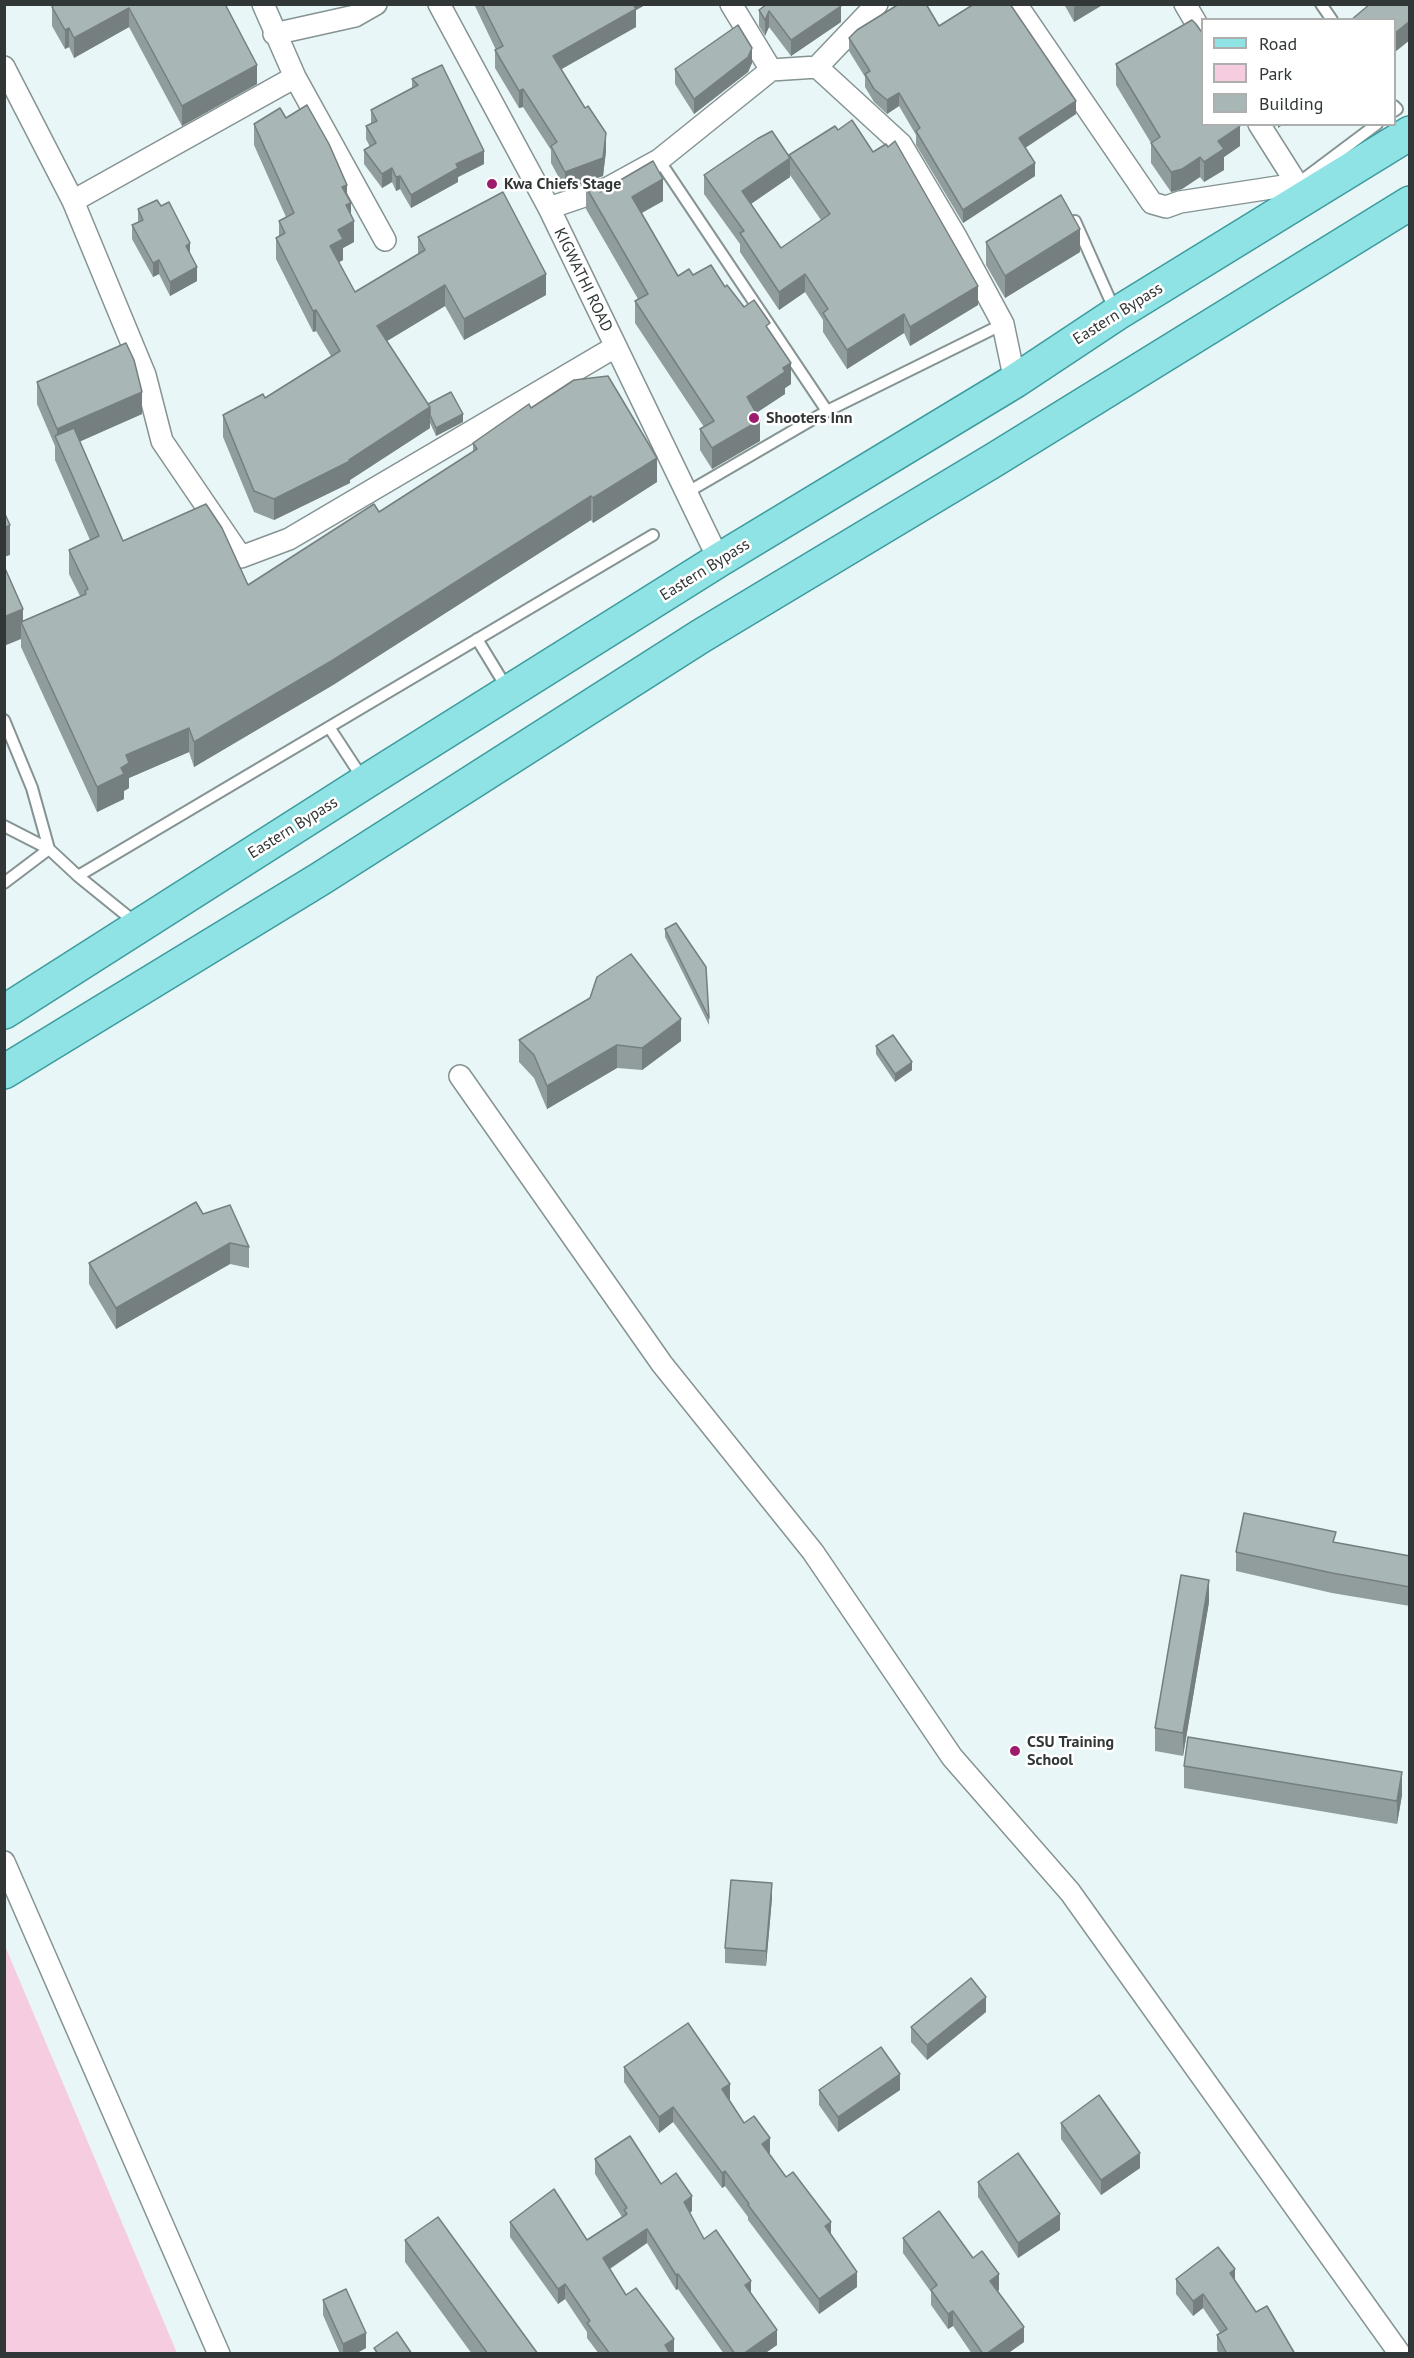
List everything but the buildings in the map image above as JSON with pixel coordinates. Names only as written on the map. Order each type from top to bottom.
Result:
[{"type":"main road","name":"Eastern Bypass","points":[[4,1012],[719,560],[1015,381],[1291,197],[1410,133]]},
{"type":"main road","points":[[4,1072],[320,879],[701,636],[994,460],[1410,202]]},
{"type":"street","points":[[262,4],[295,77],[385,240]]},
{"type":"street","points":[[274,34],[355,16],[376,4]]},
{"type":"street","name":"KIGWATHI ROAD","points":[[440,4],[549,208],[719,560]]},
{"type":"street","points":[[731,4],[771,70]]},
{"type":"street","points":[[549,208],[608,188],[659,160],[771,70],[817,67],[877,4]]},
{"type":"street","points":[[1016,4],[1152,203],[1166,207],[1179,202],[1291,197],[1260,126]]},
{"type":"street","points":[[1185,4],[1201,30]]},
{"type":"street","points":[[4,67],[73,201],[145,375],[162,441],[242,557],[289,539],[615,347]]},
{"type":"street","points":[[817,67],[901,144],[956,235],[1004,324],[1015,381]]},
{"type":"street","points":[[73,201],[295,77]]},
{"type":"street","points":[[460,1076],[662,1364],[813,1552],[952,1757],[1070,1893],[1400,2354]]},
{"type":"street","points":[[4,1862],[219,2354]]},
{"type":"lane","points":[[1321,4],[1331,18]]},
{"type":"lane","points":[[1291,197],[1375,126]]},
{"type":"lane","points":[[659,160],[826,411]]},
{"type":"lane","points":[[1074,219],[1116,314]]},
{"type":"lane","points":[[686,493],[826,411],[1004,324]]},
{"type":"lane","points":[[78,876],[653,535]]},
{"type":"lane","points":[[477,639],[509,692]]},
{"type":"lane","points":[[4,720],[32,788],[48,849]]},
{"type":"lane","points":[[329,727],[365,782]]},
{"type":"lane","points":[[4,826],[48,849],[140,926]]},
{"type":"lane","points":[[4,883],[48,849]]},
{"type":"green space","points":[[5,1946],[177,2353],[5,2353]]},
{"type":"place","name":"Kwa Chiefs Stage","points":[[492,184]]},
{"type":"place","name":"Shooters Inn","points":[[754,418]]},
{"type":"place","name":"CSU Training School","points":[[1015,1751]]}]
